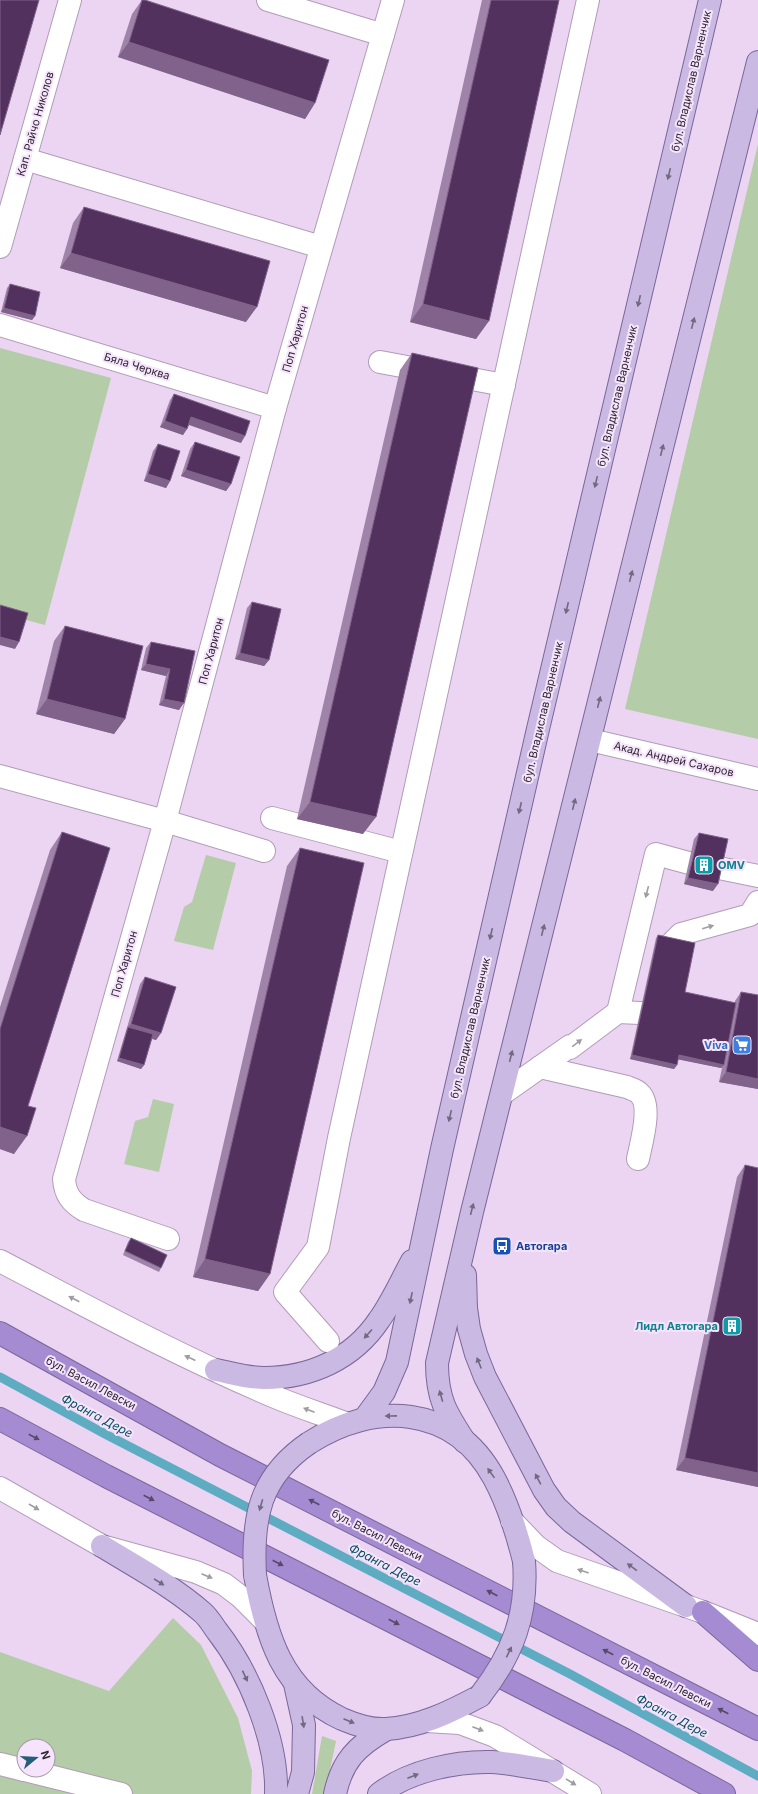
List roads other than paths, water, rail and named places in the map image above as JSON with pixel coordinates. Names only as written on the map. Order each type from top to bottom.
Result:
[{"type":"highway","name":"бул. Васил Левски","points":[[0,1333],[220,1455],[758,1729]]},
{"type":"highway","points":[[0,1419],[113,1480],[625,1740],[724,1794]]},
{"type":"highway","points":[[695,1609],[758,1660]]},
{"type":"main road","name":"бул. Владислав Варненчик","points":[[355,1421],[384,1392],[397,1362],[442,1149],[538,729],[710,0]]},
{"type":"main road","points":[[465,1442],[446,1412],[437,1380],[437,1363],[464,1247],[758,62]]},
{"type":"main road","points":[[216,1370],[248,1376],[279,1377],[323,1367],[341,1358],[357,1346],[379,1320],[423,1241]]},
{"type":"main road","points":[[464,1247],[466,1308],[469,1329],[476,1354],[485,1377],[544,1490],[556,1507],[572,1522],[695,1609]]},
{"type":"main road","points":[[389,1415],[418,1418],[448,1429],[465,1442],[480,1458],[494,1478],[512,1521],[524,1561],[524,1597],[516,1635],[502,1666],[480,1696],[446,1714],[426,1721],[385,1730],[367,1728],[328,1712],[295,1684],[281,1661],[264,1620],[254,1556],[256,1529],[260,1507],[266,1490],[284,1462],[328,1431],[355,1421],[389,1415]]},
{"type":"main road","points":[[102,1546],[180,1595],[203,1613],[231,1650],[245,1677],[266,1727],[277,1781],[276,1794]]},
{"type":"main road","points":[[295,1684],[304,1725],[303,1772],[297,1794]]},
{"type":"main road","points":[[335,1794],[339,1776],[350,1758],[364,1744],[385,1730]]},
{"type":"main road","points":[[379,1794],[405,1779],[426,1771],[455,1765],[493,1762],[553,1771]]},
{"type":"street","name":"Кап. Райчо Николов","points":[[0,247],[70,0]]},
{"type":"street","points":[[268,0],[382,35]]},
{"type":"street","name":"Поп Харитон","points":[[168,1239],[84,1210],[75,1205],[64,1189],[64,1178],[165,821],[275,408],[393,0]]},
{"type":"street","points":[[328,1341],[284,1292],[318,1247],[341,1130],[401,852],[588,0]]},
{"type":"street","points":[[25,159],[321,247]]},
{"type":"street","name":"Бяла Черква","points":[[0,325],[275,408]]},
{"type":"street","points":[[380,362],[504,385]]},
{"type":"street","name":"Акад. Андрей Сахаров","points":[[590,740],[758,779]]},
{"type":"street","points":[[0,776],[165,821],[264,851]]},
{"type":"street","points":[[272,818],[401,852]]},
{"type":"street","points":[[618,1012],[656,854],[689,863]]},
{"type":"street","points":[[719,868],[758,876]]},
{"type":"street","points":[[673,942],[681,934],[750,915],[758,902]]},
{"type":"street","points":[[502,1094],[570,1046],[570,1048],[618,1012],[640,1013]]},
{"type":"street","points":[[540,1067],[627,1087],[639,1093],[646,1104],[638,1159]]},
{"type":"street","points":[[0,1261],[163,1345],[280,1399],[355,1421]]},
{"type":"street","points":[[0,1488],[102,1546],[196,1572],[224,1584],[241,1597],[264,1620]]},
{"type":"street","points":[[512,1521],[536,1546],[557,1560],[695,1609],[758,1634]]},
{"type":"street","points":[[426,1721],[460,1723],[475,1727],[495,1736],[590,1794]]},
{"type":"street","points":[[0,1764],[16,1768]]},
{"type":"street","points":[[56,1778],[121,1794]]},
{"type":"waterway","name":"Франга Дере","points":[[0,1377],[105,1434],[570,1674],[758,1776]]},
{"type":"place","name":"OMV","points":[[704,865]]},
{"type":"place","name":"Viva","points":[[742,1045]]},
{"type":"place","name":"Автогара","points":[[502,1246]]},
{"type":"place","name":"Лидл Автогара","points":[[732,1326]]}]
